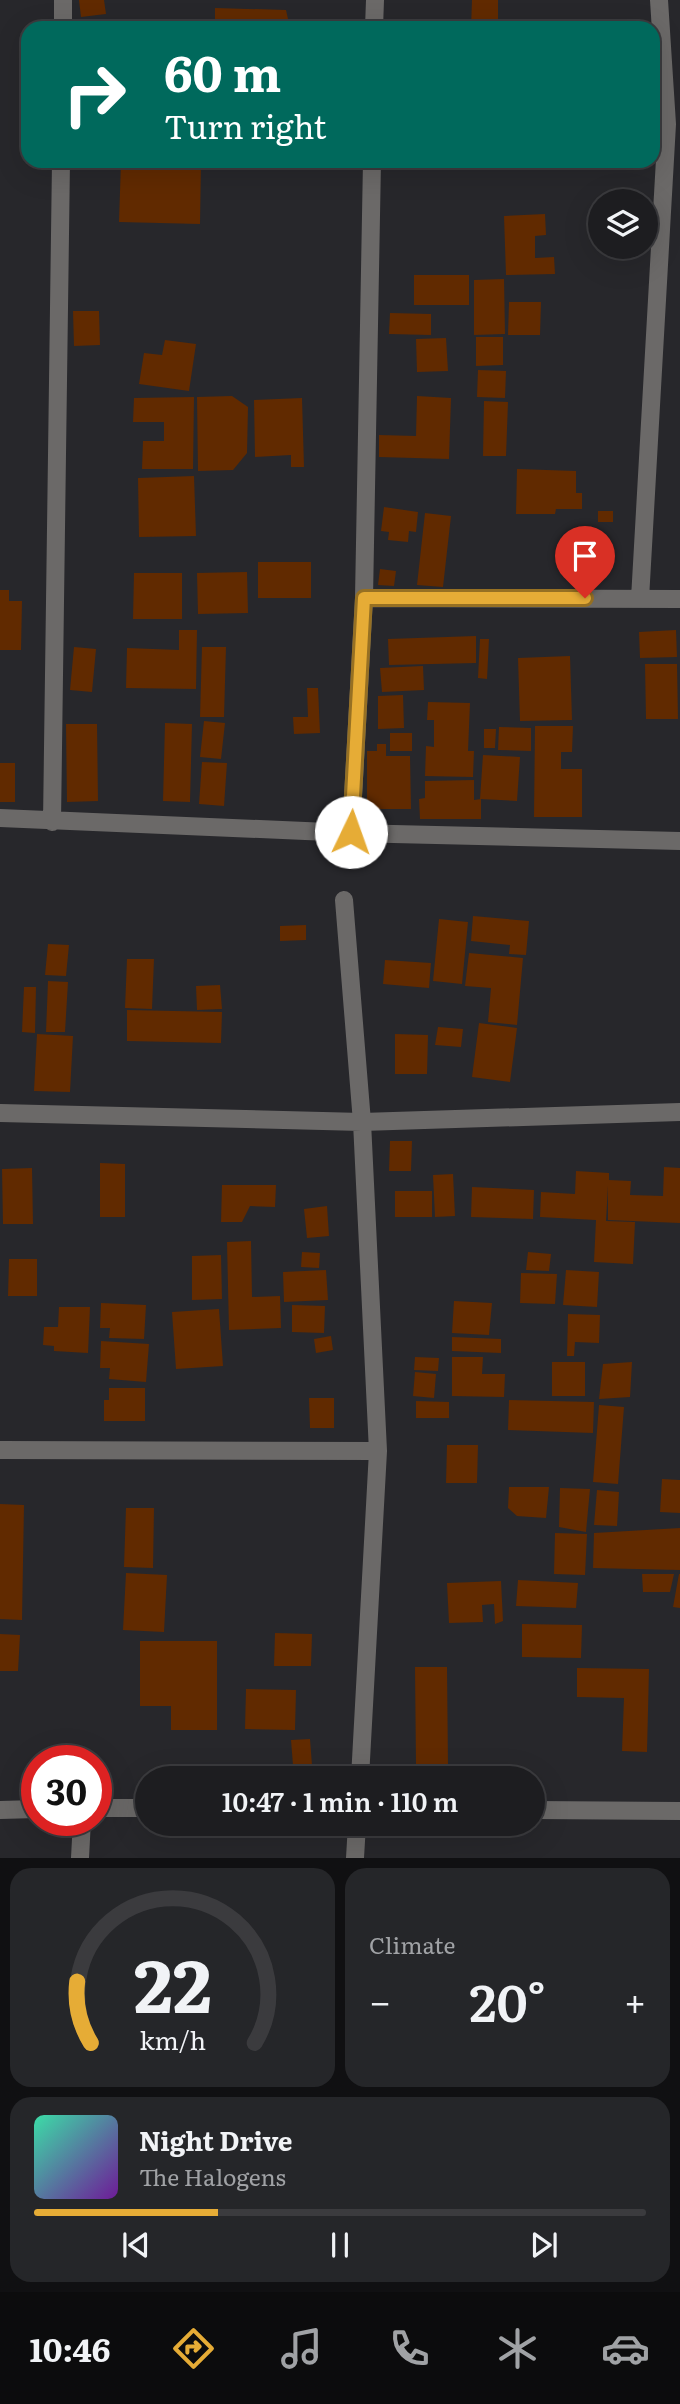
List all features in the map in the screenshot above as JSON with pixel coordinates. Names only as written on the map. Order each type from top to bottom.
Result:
[{"type":"street","points":[[63,0],[63,21]]},
{"type":"street","points":[[374,0],[374,21]]},
{"type":"street","points":[[640,599],[667,124],[659,0]]},
{"type":"street","points":[[52,822],[61,168]]},
{"type":"street","points":[[351,832],[364,598],[372,168]]},
{"type":"street","points":[[364,598],[680,599]]},
{"type":"street","points":[[0,818],[52,822],[680,841]]},
{"type":"street","points":[[344,900],[362,1122],[378,1451],[361,1766]]},
{"type":"street","points":[[0,1113],[362,1122],[680,1112]]},
{"type":"street","points":[[0,1450],[378,1451]]},
{"type":"street","points":[[112,1808],[135,1808]]},
{"type":"street","points":[[0,1810],[21,1809]]},
{"type":"street","points":[[545,1810],[680,1811]]},
{"type":"street","points":[[79,1858],[81,1836]]},
{"type":"street","points":[[355,1858],[356,1836]]},
{"type":"building","points":[[79,0],[104,0],[106,14],[81,17]]},
{"type":"building","points":[[472,0],[498,0],[498,21],[471,21]]},
{"type":"building","points":[[215,8],[286,10],[288,21],[215,21]]},
{"type":"building","points":[[121,168],[201,168],[200,224],[119,222]]},
{"type":"building","points":[[545,214],[546,235],[535,236],[535,258],[554,257],[555,274],[506,275],[504,216]]},
{"type":"building","points":[[414,275],[469,275],[469,305],[414,305]]},
{"type":"building","points":[[504,279],[505,334],[474,335],[474,280]]},
{"type":"building","points":[[509,302],[541,302],[540,335],[508,335]]},
{"type":"building","points":[[73,311],[99,311],[100,345],[74,346]]},
{"type":"building","points":[[390,313],[431,314],[431,335],[389,334]]},
{"type":"building","points":[[476,337],[503,337],[503,365],[476,366]]},
{"type":"building","points":[[446,338],[448,371],[417,372],[416,339]]},
{"type":"building","points":[[165,340],[196,344],[189,391],[139,384],[144,353],[162,355]]},
{"type":"building","points":[[478,370],[506,371],[505,398],[477,397]]},
{"type":"building","points":[[232,396],[248,407],[247,453],[233,470],[198,471],[197,397]]},
{"type":"building","points":[[417,396],[451,398],[449,459],[379,457],[379,435],[416,436]]},
{"type":"building","points":[[194,397],[193,469],[142,469],[143,441],[164,441],[164,422],[133,422],[134,398]]},
{"type":"building","points":[[302,398],[304,467],[291,467],[291,455],[255,457],[254,400]]},
{"type":"building","points":[[484,401],[508,402],[506,456],[483,456]]},
{"type":"building","points":[[517,469],[576,471],[576,493],[582,493],[582,509],[556,509],[555,514],[516,514]]},
{"type":"building","points":[[194,476],[196,536],[139,537],[138,478]]},
{"type":"building","points":[[384,507],[418,512],[416,532],[409,531],[408,542],[388,540],[389,532],[381,531]]},
{"type":"building","points":[[598,511],[613,511],[613,522],[598,522]]},
{"type":"building","points":[[425,513],[451,516],[443,587],[417,585]]},
{"type":"building","points":[[258,562],[311,562],[311,598],[258,598]]},
{"type":"building","points":[[380,569],[396,571],[394,586],[378,585]]},
{"type":"building","points":[[247,572],[248,613],[198,614],[197,573]]},
{"type":"building","points":[[134,573],[182,573],[182,619],[133,619]]},
{"type":"building","points":[[0,590],[9,590],[9,601],[22,601],[21,650],[0,650]]},
{"type":"building","points":[[179,630],[197,630],[196,689],[126,688],[127,648],[179,650]]},
{"type":"building","points":[[676,630],[677,657],[640,658],[639,632]]},
{"type":"building","points":[[476,636],[476,663],[389,665],[388,639]]},
{"type":"building","points":[[480,639],[489,639],[487,679],[478,678]]},
{"type":"building","points":[[74,647],[96,649],[92,692],[70,690]]},
{"type":"building","points":[[202,647],[226,647],[224,717],[200,717]]},
{"type":"building","points":[[570,656],[572,720],[520,721],[518,658]]},
{"type":"building","points":[[645,664],[677,664],[678,719],[646,719]]},
{"type":"building","points":[[423,666],[424,690],[382,692],[380,668]]},
{"type":"building","points":[[307,688],[318,688],[320,733],[294,734],[293,717],[308,717]]},
{"type":"building","points":[[403,695],[404,728],[378,729],[378,696]]},
{"type":"building","points":[[428,702],[470,703],[468,751],[474,751],[473,777],[425,776],[426,746],[434,747],[434,720],[427,720]]},
{"type":"building","points":[[204,721],[225,723],[221,759],[200,757]]},
{"type":"building","points":[[165,723],[192,724],[190,802],[163,801]]},
{"type":"building","points":[[66,724],[97,724],[98,801],[67,802]]},
{"type":"building","points":[[535,726],[573,726],[572,752],[561,752],[561,769],[582,769],[582,817],[534,817]]},
{"type":"building","points":[[499,727],[531,728],[531,751],[498,750]]},
{"type":"building","points":[[484,729],[496,729],[495,748],[484,748]]},
{"type":"building","points":[[390,733],[412,733],[412,751],[390,751]]},
{"type":"building","points":[[377,744],[386,744],[386,756],[410,756],[411,809],[367,809],[367,751],[377,751]]},
{"type":"building","points":[[483,755],[520,757],[517,801],[480,799]]},
{"type":"building","points":[[202,762],[227,763],[224,806],[199,804]]},
{"type":"building","points":[[0,763],[15,763],[15,802],[0,802]]},
{"type":"building","points":[[474,780],[474,800],[481,799],[481,819],[420,819],[419,799],[425,798],[425,781]]},
{"type":"building","points":[[473,916],[529,921],[526,955],[509,954],[510,945],[471,941]]},
{"type":"building","points":[[439,919],[468,922],[462,984],[433,981]]},
{"type":"building","points":[[306,925],[306,940],[280,941],[280,926]]},
{"type":"building","points":[[48,944],[69,945],[66,976],[45,975]]},
{"type":"building","points":[[469,953],[523,958],[517,1025],[488,1022],[491,988],[465,986]]},
{"type":"building","points":[[127,959],[154,959],[152,1009],[125,1008]]},
{"type":"building","points":[[385,960],[431,963],[429,988],[383,984]]},
{"type":"building","points":[[48,981],[68,982],[65,1032],[46,1032]]},
{"type":"building","points":[[220,985],[222,1009],[197,1010],[196,986]]},
{"type":"building","points":[[24,987],[36,987],[35,1033],[22,1032]]},
{"type":"building","points":[[127,1010],[222,1012],[221,1043],[127,1041]]},
{"type":"building","points":[[479,1023],[517,1028],[510,1082],[472,1077]]},
{"type":"building","points":[[438,1027],[463,1029],[461,1047],[435,1045]]},
{"type":"building","points":[[37,1034],[73,1036],[70,1092],[34,1091]]},
{"type":"building","points":[[395,1034],[428,1035],[427,1074],[395,1074]]},
{"type":"building","points":[[390,1141],[412,1141],[411,1171],[389,1171]]},
{"type":"building","points":[[100,1163],[125,1164],[125,1217],[100,1217]]},
{"type":"building","points":[[664,1167],[680,1168],[680,1223],[608,1220],[608,1186],[606,1221],[635,1222],[633,1264],[594,1262],[596,1220],[540,1217],[541,1192],[575,1194],[576,1171],[609,1173],[609,1180],[631,1181],[630,1195],[663,1196]]},
{"type":"building","points":[[32,1168],[33,1224],[3,1224],[2,1169]]},
{"type":"building","points":[[453,1174],[455,1216],[435,1217],[433,1175]]},
{"type":"building","points":[[222,1185],[276,1185],[275,1207],[250,1206],[242,1222],[221,1222]]},
{"type":"building","points":[[472,1187],[534,1190],[533,1219],[471,1217]]},
{"type":"building","points":[[395,1191],[432,1191],[432,1217],[395,1217]]},
{"type":"building","points":[[327,1206],[329,1236],[307,1238],[304,1209]]},
{"type":"building","points":[[251,1241],[252,1297],[280,1296],[281,1328],[229,1330],[227,1242]]},
{"type":"building","points":[[302,1252],[320,1253],[319,1268],[301,1267]]},
{"type":"building","points":[[528,1252],[551,1254],[549,1271],[526,1270]]},
{"type":"building","points":[[221,1255],[222,1299],[192,1300],[192,1256]]},
{"type":"building","points":[[9,1259],[37,1259],[37,1296],[8,1296]]},
{"type":"building","points":[[326,1270],[328,1300],[284,1302],[283,1272]]},
{"type":"building","points":[[566,1270],[599,1272],[597,1307],[563,1305]]},
{"type":"building","points":[[521,1273],[557,1274],[555,1304],[520,1303]]},
{"type":"building","points":[[454,1301],[492,1303],[489,1335],[452,1333]]},
{"type":"building","points":[[101,1303],[146,1305],[144,1339],[109,1338],[110,1328],[100,1328]]},
{"type":"building","points":[[292,1305],[325,1306],[324,1333],[292,1332]]},
{"type":"building","points":[[59,1307],[90,1307],[88,1353],[54,1351],[54,1346],[43,1345],[44,1327],[58,1327]]},
{"type":"building","points":[[219,1309],[223,1366],[176,1369],[172,1312]]},
{"type":"building","points":[[568,1314],[600,1315],[599,1343],[575,1342],[574,1356],[567,1356]]},
{"type":"building","points":[[331,1336],[333,1350],[316,1353],[314,1339]]},
{"type":"building","points":[[452,1337],[501,1339],[501,1353],[452,1351]]},
{"type":"building","points":[[101,1341],[149,1344],[146,1382],[109,1379],[110,1368],[100,1368]]},
{"type":"building","points":[[415,1357],[439,1358],[438,1371],[414,1370]]},
{"type":"building","points":[[452,1357],[483,1357],[482,1374],[505,1374],[504,1397],[452,1396]]},
{"type":"building","points":[[552,1362],[585,1362],[585,1396],[552,1396]]},
{"type":"building","points":[[632,1362],[630,1397],[599,1399],[603,1364]]},
{"type":"building","points":[[415,1372],[436,1374],[434,1398],[413,1396]]},
{"type":"building","points":[[109,1388],[145,1388],[145,1421],[104,1421],[104,1400],[109,1400]]},
{"type":"building","points":[[309,1398],[334,1398],[334,1428],[310,1428]]},
{"type":"building","points":[[509,1400],[594,1402],[593,1433],[508,1430]]},
{"type":"building","points":[[416,1401],[449,1402],[449,1418],[416,1418]]},
{"type":"building","points":[[599,1405],[624,1407],[618,1484],[593,1482]]},
{"type":"building","points":[[447,1445],[478,1445],[477,1483],[446,1483]]},
{"type":"building","points":[[662,1479],[680,1480],[680,1513],[660,1512]]},
{"type":"building","points":[[509,1487],[549,1487],[546,1518],[517,1516],[508,1508]]},
{"type":"building","points":[[560,1488],[590,1489],[586,1532],[559,1527]]},
{"type":"building","points":[[597,1490],[619,1492],[617,1526],[594,1525]]},
{"type":"building","points":[[0,1504],[24,1505],[22,1620],[0,1619]]},
{"type":"building","points":[[126,1508],[154,1508],[153,1568],[124,1567]]},
{"type":"building","points":[[680,1528],[680,1570],[593,1568],[594,1533]]},
{"type":"building","points":[[555,1533],[587,1534],[585,1575],[554,1574]]},
{"type":"building","points":[[126,1573],[167,1575],[164,1632],[123,1630]]},
{"type":"building","points":[[642,1574],[674,1574],[670,1592],[643,1592]]},
{"type":"building","points":[[680,1574],[680,1608],[673,1607]]},
{"type":"building","points":[[518,1580],[578,1583],[576,1608],[516,1606]]},
{"type":"building","points":[[501,1581],[503,1621],[495,1624],[494,1604],[482,1605],[483,1622],[449,1623],[447,1583]]},
{"type":"building","points":[[522,1624],[582,1625],[581,1658],[522,1657]]},
{"type":"building","points":[[275,1633],[312,1634],[311,1666],[274,1666]]},
{"type":"building","points":[[0,1634],[20,1635],[18,1671],[0,1671]]},
{"type":"building","points":[[140,1641],[217,1641],[217,1730],[171,1730],[171,1706],[140,1706]]},
{"type":"building","points":[[415,1667],[447,1667],[448,1766],[416,1766]]},
{"type":"building","points":[[577,1668],[649,1669],[647,1752],[622,1751],[624,1698],[577,1697]]},
{"type":"building","points":[[246,1689],[296,1690],[295,1730],[245,1729]]},
{"type":"building","points":[[310,1739],[312,1766],[293,1766],[291,1740]]},
{"type":"route","points":[[351,832],[364,598],[585,598]]}]
